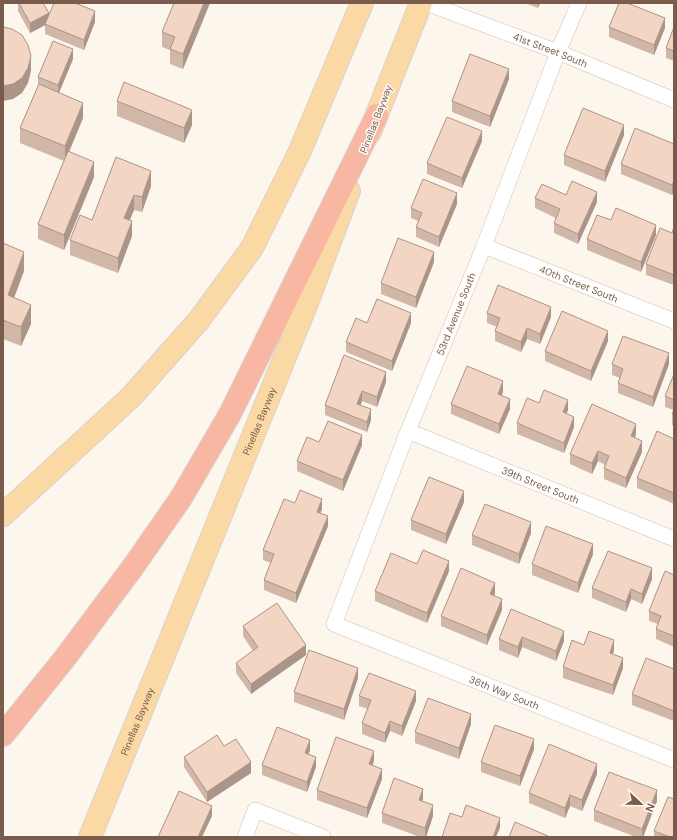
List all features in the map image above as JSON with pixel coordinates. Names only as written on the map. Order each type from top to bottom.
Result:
[{"type":"highway","points":[[3,735],[70,652],[133,567],[181,498],[230,414],[377,115]]},
{"type":"main road","points":[[3,515],[132,396],[199,320],[252,248],[299,153],[362,3]]},
{"type":"main road","name":"Pinellas Bayway","points":[[90,837],[307,303],[377,115],[421,3]]},
{"type":"street","name":"41st Street South","points":[[426,3],[558,52],[674,100]]},
{"type":"street","name":"53rd Avenue South","points":[[334,624],[408,431],[484,246],[558,52],[579,3]]},
{"type":"street","name":"40th Street South","points":[[484,246],[674,322]]},
{"type":"street","name":"39th Street South","points":[[408,431],[674,539]]},
{"type":"street","name":"38th Way South","points":[[334,624],[674,760]]},
{"type":"street","points":[[245,837],[255,810],[323,837]]},
{"type":"building","points":[[19,3],[43,3],[49,13],[30,23]]},
{"type":"building","points":[[54,3],[75,3],[95,11],[84,40],[45,24]]},
{"type":"building","points":[[174,3],[204,3],[183,54],[170,49],[175,37],[162,32]]},
{"type":"building","points":[[619,3],[627,3],[665,18],[654,45],[609,27]]},
{"type":"building","points":[[3,27],[12,29],[22,35],[28,45],[31,56],[28,68],[22,78],[13,84],[3,86]]},
{"type":"building","points":[[674,27],[674,51],[666,48]]},
{"type":"building","points":[[53,41],[73,49],[58,85],[38,77]]},
{"type":"building","points":[[470,54],[509,69],[490,116],[452,101]]},
{"type":"building","points":[[124,82],[192,110],[184,128],[117,101]]},
{"type":"building","points":[[39,84],[83,103],[65,146],[20,128]]},
{"type":"building","points":[[583,108],[624,125],[605,171],[564,155]]},
{"type":"building","points":[[447,117],[482,131],[462,178],[427,163]]},
{"type":"building","points":[[635,128],[674,144],[674,181],[672,185],[621,164]]},
{"type":"building","points":[[68,151],[94,162],[64,235],[38,224]]},
{"type":"building","points":[[116,157],[151,171],[142,197],[134,195],[124,218],[132,221],[118,258],[70,240],[80,215],[92,220]]},
{"type":"building","points":[[423,179],[457,193],[439,237],[416,227],[422,213],[411,208]]},
{"type":"building","points":[[572,181],[597,192],[578,234],[554,223],[560,209],[535,198],[542,184],[566,195]]},
{"type":"building","points":[[616,208],[656,225],[641,262],[587,239],[597,215],[611,220]]},
{"type":"building","points":[[674,227],[674,275],[646,264],[660,228],[672,233]]},
{"type":"building","points":[[398,238],[434,252],[416,297],[381,283]]},
{"type":"building","points":[[3,243],[24,252],[8,295],[31,305],[21,327],[3,320]]},
{"type":"building","points":[[498,285],[551,307],[540,334],[527,328],[521,342],[495,331],[500,318],[487,313]]},
{"type":"building","points":[[377,299],[411,313],[392,361],[346,342],[356,318],[367,323]]},
{"type":"building","points":[[562,311],[608,331],[591,371],[545,351]]},
{"type":"building","points":[[623,336],[669,353],[653,397],[618,383],[623,369],[612,364]]},
{"type":"building","points":[[344,355],[386,372],[377,397],[362,391],[357,404],[371,409],[367,422],[325,405]]},
{"type":"building","points":[[467,366],[503,381],[498,394],[510,399],[499,424],[451,404]]},
{"type":"building","points":[[674,374],[674,400],[665,396]]},
{"type":"building","points":[[544,390],[568,400],[563,412],[574,417],[564,443],[517,423],[527,398],[539,403]]},
{"type":"building","points":[[592,404],[636,424],[631,436],[642,441],[626,478],[604,468],[609,456],[598,451],[592,463],[570,454]]},
{"type":"building","points":[[328,421],[362,435],[343,480],[297,461],[307,437],[319,442]]},
{"type":"building","points":[[657,431],[674,439],[674,493],[637,478]]},
{"type":"building","points":[[429,477],[464,491],[446,534],[411,520]]},
{"type":"building","points":[[300,490],[322,499],[317,512],[328,516],[296,593],[264,580],[274,554],[263,550],[284,499],[295,503]]},
{"type":"building","points":[[485,504],[531,522],[519,554],[472,535]]},
{"type":"building","points":[[546,526],[593,544],[578,583],[532,564]]},
{"type":"building","points":[[423,550],[449,561],[427,613],[375,591],[391,553],[417,564]]},
{"type":"building","points":[[608,551],[652,568],[642,594],[631,589],[626,602],[592,588]]},
{"type":"building","points":[[461,568],[495,583],[490,594],[502,599],[487,635],[441,616]]},
{"type":"building","points":[[665,571],[674,575],[674,636],[656,629],[661,616],[649,611]]},
{"type":"building","points":[[277,603],[306,645],[251,684],[236,663],[258,647],[243,626]]},
{"type":"building","points":[[511,609],[564,631],[556,651],[522,637],[518,647],[499,639]]},
{"type":"building","points":[[589,631],[614,640],[610,653],[623,658],[613,685],[563,667],[572,640],[584,645]]},
{"type":"building","points":[[309,650],[358,668],[344,709],[294,692]]},
{"type":"building","points":[[646,658],[674,669],[674,711],[632,694]]},
{"type":"building","points":[[369,673],[416,691],[402,726],[390,721],[385,733],[362,723],[371,700],[359,696]]},
{"type":"building","points":[[428,698],[471,714],[459,748],[415,732]]},
{"type":"building","points":[[495,725],[534,739],[520,776],[481,762]]},
{"type":"building","points":[[277,727],[310,740],[305,753],[316,757],[307,782],[262,765]]},
{"type":"building","points":[[217,735],[224,746],[236,739],[251,762],[207,792],[184,757]]},
{"type":"building","points":[[336,737],[374,751],[369,764],[382,769],[367,808],[317,790]]},
{"type":"building","points":[[549,744],[597,764],[582,800],[570,795],[565,808],[529,793]]},
{"type":"building","points":[[609,772],[657,790],[642,829],[594,810]]},
{"type":"building","points":[[394,778],[423,789],[419,800],[433,805],[425,828],[382,813]]},
{"type":"building","points":[[179,791],[212,806],[198,837],[158,837]]},
{"type":"building","points":[[668,797],[674,799],[674,837],[654,831]]},
{"type":"building","points":[[466,805],[500,818],[493,837],[442,837],[450,813],[462,817]]},
{"type":"building","points":[[515,822],[548,836],[509,837]]}]
